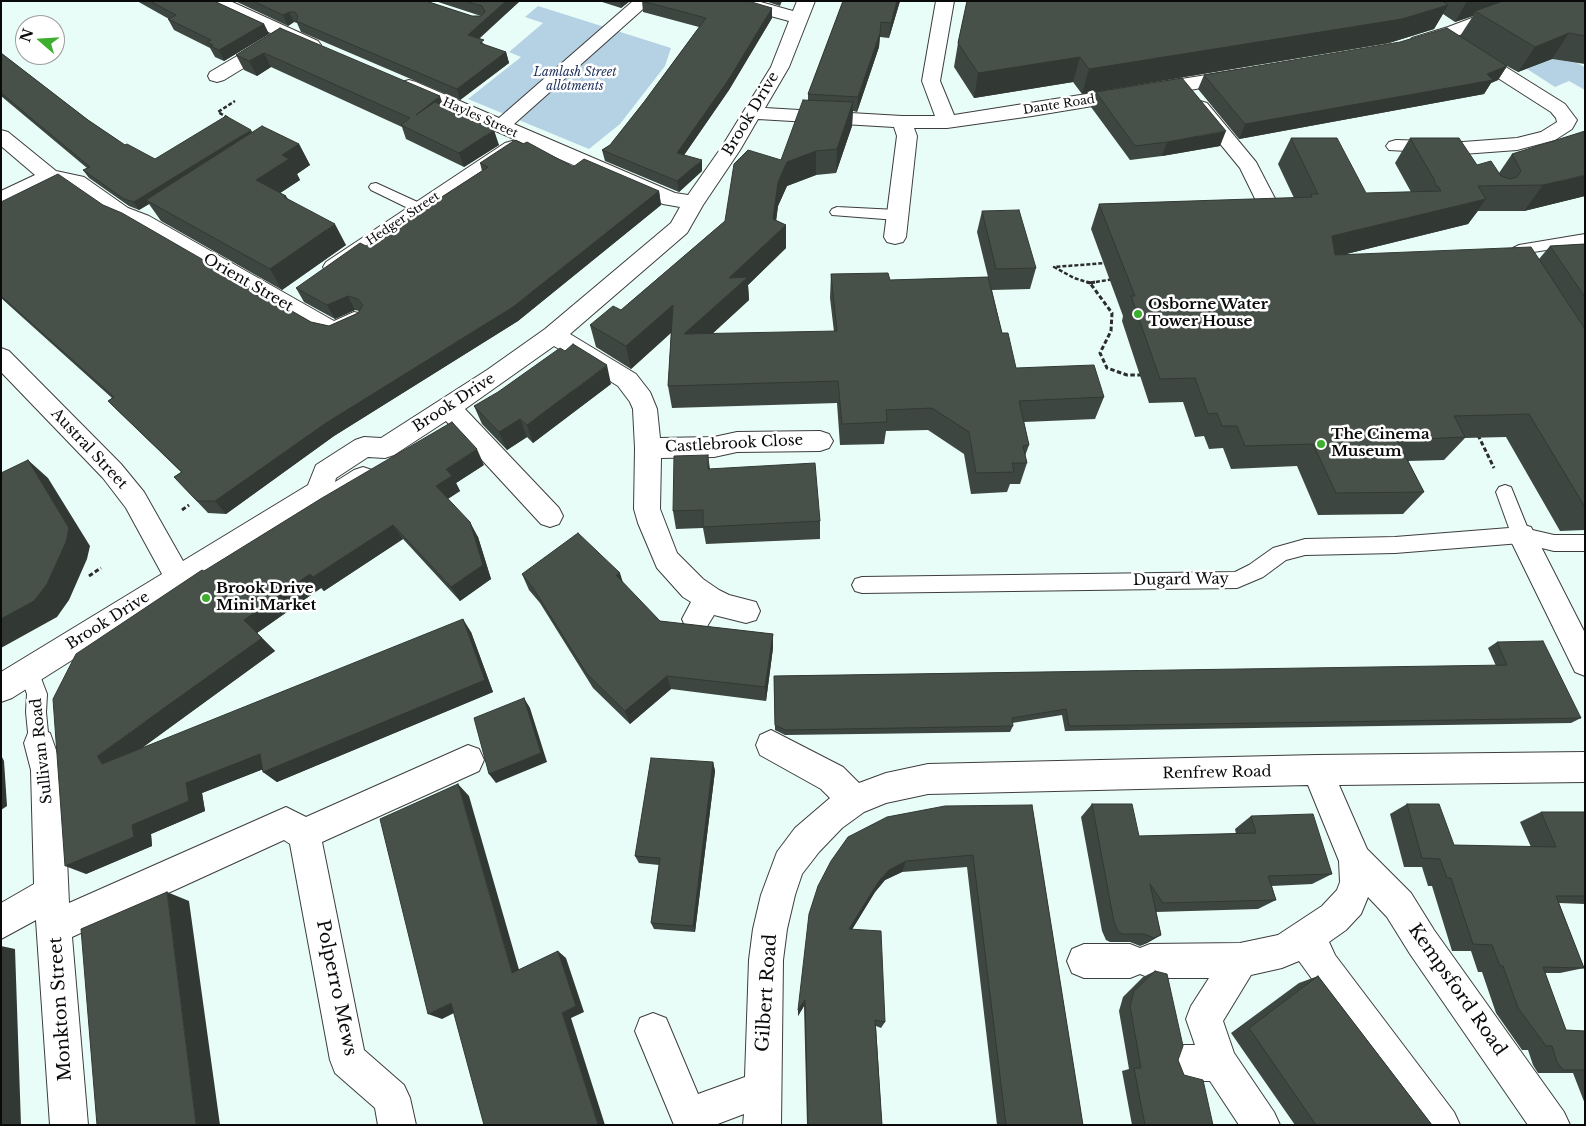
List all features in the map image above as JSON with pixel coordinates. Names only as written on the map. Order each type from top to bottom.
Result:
[{"type":"street","points":[[215,1],[291,31],[328,52]]},
{"type":"street","points":[[501,126],[644,1]]},
{"type":"street","points":[[736,1],[802,10]]},
{"type":"street","points":[[945,1],[931,81],[947,122]]},
{"type":"street","points":[[1400,47],[1445,29],[1534,1]]},
{"type":"street","name":"Brook Drive","points":[[1,688],[319,491],[337,494],[384,463],[386,448],[496,376],[553,335],[680,228],[780,67],[802,10]]},
{"type":"street","points":[[1396,146],[1467,156],[1508,144],[1536,140],[1565,125],[1567,120],[1558,108],[1445,29]]},
{"type":"street","points":[[217,76],[291,31]]},
{"type":"street","name":"Dante Road","points":[[752,114],[902,122],[947,122],[1032,110],[1258,72]]},
{"type":"street","name":"Hayles Street","points":[[396,81],[670,199],[694,203]]},
{"type":"street","points":[[1182,85],[1249,166],[1272,214]]},
{"type":"street","points":[[895,237],[907,136],[902,122]]},
{"type":"street","points":[[1,136],[49,176],[1,200]]},
{"type":"street","name":"Hedger Street","points":[[282,303],[382,233],[526,138]]},
{"type":"street","name":"Orient Street","points":[[49,176],[77,182],[121,213],[149,216],[282,303],[328,328],[338,330],[356,320]]},
{"type":"street","name":"Castlebrook Close","points":[[553,335],[613,370],[633,387],[645,409],[648,448],[647,510],[667,560],[703,609],[725,607],[746,611]]},
{"type":"street","name":"Austral Street","points":[[1,357],[112,471],[135,500],[178,577]]},
{"type":"street","points":[[448,407],[550,516]]},
{"type":"street","name":"Castlebrook Close","points":[[648,448],[714,447],[737,442],[820,441]]},
{"type":"street","points":[[1521,535],[1585,663]]},
{"type":"street","name":"Sullivan Road","points":[[39,743],[47,770],[51,893]]},
{"type":"street","points":[[771,745],[832,778],[854,800]]},
{"type":"street","points":[[55,927],[286,823],[304,834],[468,760]]},
{"type":"street","name":"Renfrew Road","points":[[854,800],[886,788],[928,779],[1316,770],[1585,768]]},
{"type":"street","name":"Kempsford Road","points":[[1084,961],[1240,960],[1282,951],[1303,940],[1334,918],[1349,902],[1357,882],[1355,862],[1316,770]]},
{"type":"street","name":"Gilbert Road","points":[[762,1125],[761,1089],[766,960],[770,929],[778,895],[789,864],[807,840],[831,817],[854,800]]},
{"type":"street","name":"Polperro Mews","points":[[304,834],[348,1060],[391,1098],[397,1125]]},
{"type":"street","name":"Kempsford Road","points":[[1355,862],[1398,905],[1551,1125]]},
{"type":"street","points":[[1,922],[51,893]]},
{"type":"street","name":"Monkton Street","points":[[51,893],[69,1125]]},
{"type":"street","points":[[1303,940],[1319,956],[1323,967],[1441,1125]]},
{"type":"street","points":[[1240,960],[1204,1019],[1219,1062],[1261,1125]]},
{"type":"street","points":[[653,1031],[689,1116],[761,1089]]},
{"type":"street","points":[[1184,1063],[1219,1062]]},
{"type":"lane","points":[[376,187],[419,208]]},
{"type":"lane","points":[[837,212],[897,215]]},
{"type":"lane","points":[[1523,277],[1514,259],[1518,252],[1538,245],[1585,239]]},
{"type":"lane","points":[[1505,492],[1521,535]]},
{"type":"lane","name":"Dugard Way","points":[[862,585],[1237,580],[1256,571],[1280,554],[1305,547],[1395,545],[1521,535],[1554,543],[1585,543]]},
{"type":"lane","name":"Sullivan Road","points":[[29,671],[37,694],[36,712],[39,743]]},
{"type":"path","points":[[217,76],[246,94],[218,112],[234,122]]},
{"type":"path","points":[[1106,263],[1054,266],[1074,278],[1090,283],[1120,278]]},
{"type":"path","points":[[1090,283],[1112,313],[1112,331],[1100,353],[1106,368],[1127,375],[1151,376]]},
{"type":"path","points":[[1476,429],[1505,492]]},
{"type":"path","points":[[182,510],[189,505]]},
{"type":"path","points":[[89,576],[101,568]]},
{"type":"green space","name":"Lamlash Street allotments","points":[[538,6],[671,48],[665,66],[620,124],[589,149],[468,99],[521,57],[509,52],[543,23],[525,17]]},
{"type":"green space","points":[[1552,59],[1577,63],[1585,67],[1585,90],[1569,81],[1555,87],[1527,69]]},
{"type":"building","points":[[150,1],[214,1],[264,24],[219,50],[210,46],[213,45],[207,42],[211,40],[168,19],[176,15]]},
{"type":"building","points":[[253,1],[426,1],[472,16],[481,16],[485,12],[482,6],[465,1],[506,1],[468,35],[484,40],[480,43],[506,52],[457,89],[296,21],[298,16],[295,12],[283,15]]},
{"type":"building","points":[[642,1],[748,1],[772,8],[729,79],[677,153],[702,160],[677,181],[602,150],[610,145],[644,102],[706,18]]},
{"type":"building","points":[[843,1],[897,1],[891,23],[881,22],[880,33],[858,97],[808,94]]},
{"type":"building","points":[[967,1],[1442,1],[1448,5],[1402,19],[1089,69],[1080,57],[978,73],[958,43]]},
{"type":"building","points":[[1503,1],[1585,1],[1585,36],[1569,33],[1535,47],[1475,11]]},
{"type":"building","points":[[280,28],[440,96],[416,115],[435,102],[494,130],[459,153],[401,125],[410,118],[264,53],[249,61],[236,55]]},
{"type":"building","points":[[1447,28],[1507,66],[1487,74],[1493,80],[1245,124],[1204,75],[1400,42]]},
{"type":"building","points":[[1,53],[88,120],[125,145],[127,144],[155,159],[226,116],[251,130],[134,202],[124,199],[83,170],[90,167],[1,93]]},
{"type":"building","points":[[1182,78],[1226,131],[1135,146],[1096,92]]},
{"type":"building","points":[[803,100],[853,102],[837,149],[816,151],[787,162],[778,182],[773,219],[786,225],[729,278],[748,277],[684,334],[837,331],[831,274],[888,273],[890,280],[988,277],[1002,333],[1008,333],[1016,368],[1094,365],[1104,397],[1019,401],[1029,445],[1023,446],[1027,463],[1012,463],[1014,472],[976,473],[969,432],[932,408],[886,410],[887,422],[842,424],[838,381],[668,386],[673,305],[626,346],[590,325],[613,306],[621,310],[725,221],[734,164],[748,150],[781,160]]},
{"type":"building","points":[[262,126],[299,144],[282,155],[289,159],[256,180],[335,224],[270,269],[146,200]]},
{"type":"building","points":[[1585,131],[1585,175],[1543,185],[1478,186],[1486,199],[1332,236],[1335,255],[1531,247],[1585,329],[1585,507],[1529,414],[1454,416],[1465,437],[1397,440],[1424,492],[1336,493],[1313,444],[1245,446],[1237,426],[1222,426],[1217,413],[1208,414],[1195,378],[1160,379],[1131,296],[1135,296],[1099,204],[1312,197],[1311,194],[1318,194],[1291,138],[1337,138],[1366,193],[1441,191],[1436,186],[1434,179],[1410,138],[1459,138],[1477,165],[1491,161],[1501,176],[1510,179],[1517,177],[1521,171],[1512,154]]},
{"type":"building","points":[[515,140],[523,144],[527,142],[573,167],[584,159],[659,191],[513,307],[326,423],[215,501],[197,501],[174,477],[182,472],[108,401],[114,397],[1,296],[1,202],[58,174],[103,205],[122,213],[311,322],[329,326],[358,313],[363,305],[358,299],[348,296],[327,305],[296,288],[360,243],[366,246],[488,167],[480,163]]},
{"type":"building","points":[[1019,210],[1036,268],[996,269],[982,211]]},
{"type":"building","points":[[1585,244],[1585,297],[1550,246]]},
{"type":"building","points":[[573,344],[607,365],[527,425],[520,419],[499,432],[474,406],[498,392],[560,348],[565,351]]},
{"type":"building","points":[[452,422],[477,449],[446,469],[452,476],[436,486],[470,522],[483,565],[451,587],[393,525],[313,577],[310,574],[244,620],[262,638],[97,756],[102,764],[463,619],[485,680],[263,772],[260,754],[186,783],[189,801],[132,825],[134,837],[65,866],[53,699],[76,654],[202,570],[204,571],[322,498]]},
{"type":"building","points":[[708,455],[708,469],[815,463],[820,521],[703,527],[703,510],[673,511],[674,456]]},
{"type":"building","points":[[28,460],[69,528],[66,542],[47,584],[34,601],[1,619],[1,473]]},
{"type":"building","points":[[578,533],[620,573],[616,575],[660,621],[773,634],[765,687],[667,676],[625,711],[587,674],[533,588],[522,574]]},
{"type":"building","points":[[1543,641],[1581,718],[1069,726],[1066,709],[1012,718],[1013,726],[785,730],[775,725],[774,676],[1507,665],[1497,642]]},
{"type":"building","points":[[524,698],[541,753],[489,774],[474,718]]},
{"type":"building","points":[[651,758],[713,762],[693,926],[651,923],[660,858],[635,856]]},
{"type":"building","points":[[458,784],[512,973],[558,951],[576,1006],[562,1013],[598,1125],[484,1125],[451,1003],[428,1014],[380,819]]},
{"type":"building","points":[[1092,804],[1132,804],[1139,836],[1256,833],[1251,816],[1313,814],[1332,874],[1268,876],[1276,900],[1163,903],[1150,884],[1161,935],[1154,938],[1144,934],[1122,934],[1118,931],[1114,922]]},
{"type":"building","points":[[1407,804],[1439,804],[1454,845],[1556,847],[1541,812],[1585,812],[1585,896],[1556,896],[1584,968],[1543,967],[1566,1030],[1585,1031],[1585,1070],[1563,1070],[1557,1062],[1552,1046],[1546,1046],[1518,1008],[1503,966],[1500,966],[1492,945],[1473,944],[1451,878],[1447,878],[1440,859],[1422,858]]},
{"type":"building","points":[[1032,805],[1083,1125],[1006,1125],[973,855],[906,861],[889,870],[879,881],[849,929],[881,931],[885,1022],[875,1020],[882,1125],[808,1125],[805,1000],[798,1010],[809,914],[818,886],[831,861],[848,837],[887,817],[945,806]]},
{"type":"building","points":[[167,892],[196,1125],[97,1125],[81,929]]},
{"type":"building","points":[[1155,971],[1167,974],[1183,1046],[1178,1060],[1184,1075],[1203,1080],[1213,1125],[1145,1125],[1134,1068],[1141,1068],[1130,1006],[1134,991]]},
{"type":"building","points":[[1318,976],[1432,1125],[1316,1125],[1249,1028]]},
{"type":"place","name":"Osborne Water Tower House","points":[[1138,314]]},
{"type":"place","name":"The Cinema Museum","points":[[1321,444]]},
{"type":"place","name":"Brook Drive Mini Market","points":[[206,598]]}]
